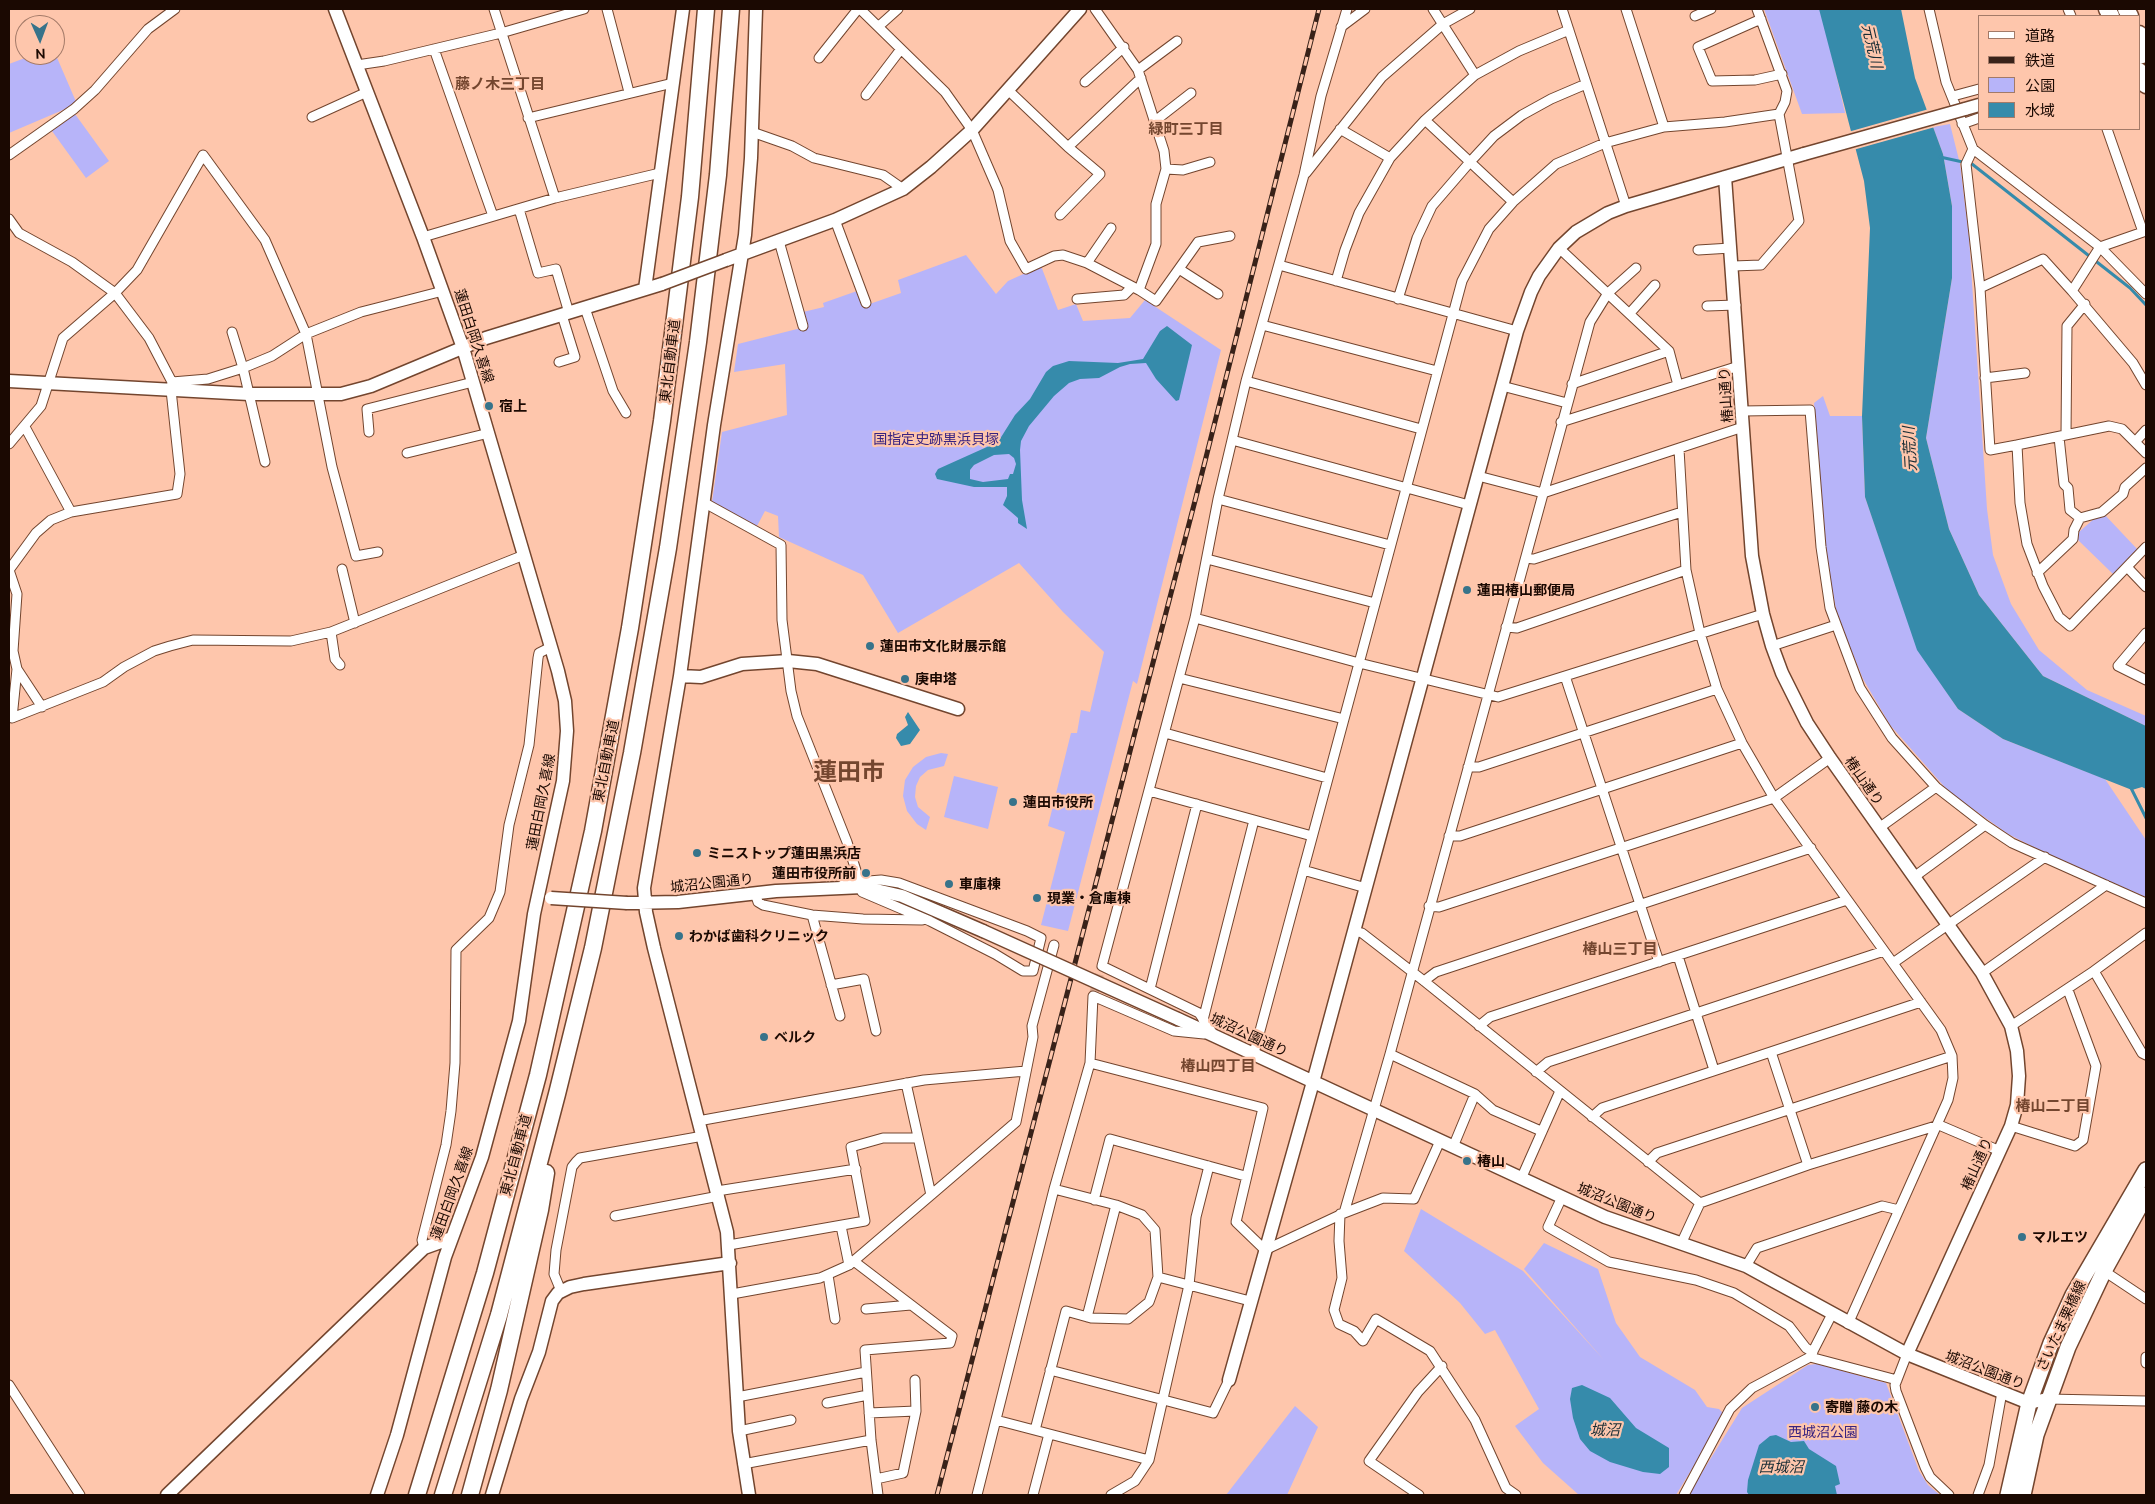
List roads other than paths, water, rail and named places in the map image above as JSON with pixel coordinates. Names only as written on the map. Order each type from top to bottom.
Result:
[{"type":"highway","name":"東北自動車道","points":[[417,1495],[485,1273],[538,1075],[596,814],[648,522],[664,412],[690,197],[706,9]]},
{"type":"highway","name":"東北自動車道","points":[[444,1495],[507,1286],[557,1094],[595,938],[632,753],[668,548],[698,342],[717,185],[731,9]]},
{"type":"highway","points":[[2140,36],[2146,49]]},
{"type":"highway","points":[[2140,73],[2146,85]]},
{"type":"highway","points":[[470,1495],[499,1390],[540,1210],[557,1094]]},
{"type":"highway","points":[[475,1495],[477,1473]]},
{"type":"main road","name":"さいたま栗橋線","points":[[2008,1495],[2029,1403],[2051,1343],[2074,1295],[2146,1170]]},
{"type":"main road","name":"さいたま栗橋線","points":[[2023,1495],[2036,1435],[2047,1400],[2077,1325],[2104,1270],[2146,1196]]},
{"type":"street","points":[[9,155],[74,109],[95,90],[148,29],[175,9]]},
{"type":"street","name":"蓮田白岡久喜線","points":[[335,9],[423,237],[463,348],[551,647],[564,701],[566,749],[563,781],[538,897],[524,996],[508,1062],[474,1182],[452,1238],[435,1291],[397,1434],[377,1495]]},
{"type":"street","points":[[494,9],[554,198]]},
{"type":"street","points":[[357,65],[501,33],[584,9]]},
{"type":"street","points":[[607,9],[629,92]]},
{"type":"street","points":[[645,289],[683,9]]},
{"type":"street","points":[[749,1495],[739,1431],[728,1244],[718,1194],[654,948],[645,904],[646,872],[680,676],[703,502],[748,209],[756,9]]},
{"type":"street","points":[[819,58],[859,9],[879,26],[945,92],[972,130],[998,190],[1010,241],[1026,269],[1054,256],[1063,255],[1087,263],[1156,301],[1198,242],[1230,236]]},
{"type":"street","points":[[879,26],[898,9]]},
{"type":"street","points":[[9,382],[172,386],[249,394],[317,396],[341,394],[371,386],[486,338],[662,284],[742,255],[836,220],[902,189],[931,168],[972,130],[1080,9]]},
{"type":"street","points":[[1077,299],[1124,295],[1135,289],[1156,244],[1156,204],[1166,169],[1155,121],[1140,74],[1124,47],[1095,9]]},
{"type":"street","points":[[1215,1036],[1199,1013],[1102,966],[1194,618],[1218,499],[1246,381],[1304,175],[1321,96],[1347,9]]},
{"type":"street","points":[[1341,27],[1364,9]]},
{"type":"street","points":[[1432,9],[1475,75]]},
{"type":"street","points":[[1304,175],[1382,77],[1443,24],[1470,9]]},
{"type":"street","points":[[1562,9],[1626,206]]},
{"type":"street","points":[[1626,9],[1664,127]]},
{"type":"street","points":[[1695,16],[1711,9]]},
{"type":"street","points":[[1733,266],[1761,265],[1799,221],[1786,160],[1779,114],[1785,102],[1786,91],[1782,74],[1757,9]]},
{"type":"street","points":[[1929,9],[1946,82],[1972,149],[2100,247],[2146,294]]},
{"type":"street","points":[[1761,19],[1698,47],[1712,81],[1755,80],[1782,74]]},
{"type":"street","points":[[1336,281],[1345,250],[1359,214],[1390,158],[1425,120],[1475,75],[1519,50],[1568,30]]},
{"type":"street","points":[[1068,147],[1140,74],[1177,41]]},
{"type":"street","points":[[1085,82],[1124,47]]},
{"type":"street","points":[[434,49],[493,216]]},
{"type":"street","points":[[866,95],[901,49]]},
{"type":"street","points":[[528,118],[629,92],[673,83]]},
{"type":"street","points":[[1398,299],[1417,238],[1432,206],[1470,162],[1494,136],[1522,115],[1586,84]]},
{"type":"street","points":[[1953,96],[1978,89]]},
{"type":"street","points":[[1008,90],[1068,147],[1100,174],[1060,215]]},
{"type":"street","points":[[312,117],[367,92]]},
{"type":"street","points":[[1155,121],[1191,93]]},
{"type":"street","points":[[1050,1370],[1163,1402],[1213,1413],[1229,1380],[1313,1082],[1517,331],[1539,276],[1559,248],[1592,222],[1626,206],[1978,105]]},
{"type":"street","points":[[1254,1053],[1462,280],[1474,255],[1489,229],[1513,202],[1556,164],[1605,143],[1664,127],[1725,122],[1779,114]]},
{"type":"street","points":[[1962,124],[1978,118]]},
{"type":"street","points":[[1425,120],[1513,202]]},
{"type":"street","points":[[1340,129],[1390,158]]},
{"type":"street","points":[[2072,291],[2100,247],[2145,232],[2107,130]]},
{"type":"street","points":[[752,132],[792,146],[814,158],[883,175],[902,189]]},
{"type":"street","points":[[1972,149],[1966,164],[1980,288],[1990,450],[2109,426],[2122,429],[2146,453]]},
{"type":"street","points":[[9,444],[41,406],[63,338],[115,293],[136,270],[203,155],[265,240],[306,334],[332,467],[356,556],[378,552]]},
{"type":"street","points":[[1166,169],[1183,170],[1210,162]]},
{"type":"street","points":[[423,237],[554,198],[660,174]]},
{"type":"street","name":"椿山通り","points":[[1725,177],[1736,305],[1752,556],[1763,614],[1772,646],[1782,673],[1803,714],[1830,758],[1982,973],[2012,1026],[2019,1076],[2017,1105],[2011,1126],[1907,1354]]},
{"type":"street","points":[[519,209],[538,273],[556,269],[575,358],[559,362]]},
{"type":"street","points":[[9,219],[12,230],[72,262],[115,293],[149,338],[172,386],[180,474],[177,494],[71,512],[51,520],[36,533],[9,570],[17,594],[12,651],[17,669],[42,707]]},
{"type":"street","points":[[836,220],[866,303]]},
{"type":"street","points":[[1087,263],[1111,228]]},
{"type":"street","points":[[779,241],[803,326]]},
{"type":"street","points":[[1559,248],[1669,351],[1678,385]]},
{"type":"street","points":[[1698,250],[1731,248]]},
{"type":"street","points":[[1980,288],[2043,259],[2085,304],[2134,363],[2146,385]]},
{"type":"street","points":[[1279,265],[1517,331]]},
{"type":"street","points":[[1516,1495],[1504,1492],[1475,1420],[1430,1350],[1376,1319],[1363,1341],[1354,1331],[1339,1324],[1334,1310],[1342,1278],[1339,1241],[1342,1214],[1390,1054],[1429,906],[1526,558],[1561,422],[1590,322],[1608,293],[1636,268]]},
{"type":"street","points":[[1180,269],[1218,294]]},
{"type":"street","points":[[1630,314],[1655,285]]},
{"type":"street","points":[[172,386],[208,379],[243,368],[272,356],[306,334],[361,312],[443,291]]},
{"type":"street","points":[[2080,518],[2070,510],[2068,488],[2064,484],[2063,436],[2067,326],[2085,304]]},
{"type":"street","points":[[1707,306],[1736,305]]},
{"type":"street","points":[[584,308],[613,391],[626,413]]},
{"type":"street","points":[[1262,325],[1437,371]]},
{"type":"street","points":[[232,332],[243,368],[265,462]]},
{"type":"street","points":[[1572,384],[1669,351]]},
{"type":"street","points":[[1561,422],[1739,366]]},
{"type":"street","points":[[1985,378],[2025,373]]},
{"type":"street","points":[[1246,381],[1421,429]]},
{"type":"street","points":[[369,432],[367,409],[473,382]]},
{"type":"street","points":[[1502,386],[1567,403]]},
{"type":"street","points":[[1742,411],[1810,410],[1821,547],[1830,608],[1860,688],[1892,738],[1936,787],[1985,825],[2012,842],[2146,903]]},
{"type":"street","points":[[25,427],[71,512]]},
{"type":"street","points":[[1478,476],[1543,493],[1744,427]]},
{"type":"street","points":[[2136,441],[2146,430]]},
{"type":"street","points":[[408,453],[489,433]]},
{"type":"street","points":[[1232,440],[1470,505]]},
{"type":"street","points":[[2017,445],[2020,503],[2027,544],[2037,573],[2059,617],[2070,626],[2146,548]]},
{"type":"street","points":[[1678,449],[1686,570],[1700,633],[1717,689],[1742,743],[1774,798],[1941,1030],[1952,1056],[1953,1078],[1939,1125],[1848,1324]]},
{"type":"street","points":[[2037,573],[2073,539],[2074,530],[2080,518],[2102,512],[2123,494],[2125,487],[2146,468]]},
{"type":"street","points":[[1218,499],[1390,545]]},
{"type":"street","points":[[703,502],[781,545],[782,620],[791,691],[797,716],[847,842],[859,880]]},
{"type":"street","points":[[1526,558],[1534,559],[1682,512]]},
{"type":"street","points":[[17,669],[12,718],[103,682],[124,667],[154,651],[193,640],[291,641],[331,632],[524,555]]},
{"type":"street","points":[[1207,559],[1375,603]]},
{"type":"street","points":[[2127,567],[2146,587]]},
{"type":"street","points":[[342,569],[355,623]]},
{"type":"street","points":[[1506,627],[1517,628],[1686,570]]},
{"type":"street","points":[[1194,618],[1359,663],[1487,696],[1498,697],[1763,614]]},
{"type":"street","points":[[1772,646],[1836,625]]},
{"type":"street","points":[[331,632],[335,659],[340,665]]},
{"type":"street","points":[[2146,633],[2118,666],[2146,680]]},
{"type":"street","points":[[424,1248],[422,1240],[446,1146],[451,1112],[455,1063],[456,950],[489,918],[500,892],[509,825],[529,745],[539,653],[551,647]]},
{"type":"street","points":[[680,676],[701,677],[742,664],[788,661],[817,664],[958,709]]},
{"type":"street","points":[[1565,676],[1658,962]]},
{"type":"street","points":[[1179,678],[1344,718]]},
{"type":"street","points":[[1468,767],[1479,767],[1717,689]]},
{"type":"street","points":[[1165,733],[1327,778]]},
{"type":"street","points":[[1450,836],[1460,836],[1742,743]]},
{"type":"street","points":[[1429,906],[1440,907],[1774,798],[1830,758]]},
{"type":"street","points":[[1878,828],[1936,787]]},
{"type":"street","points":[[1149,791],[1312,836]]},
{"type":"street","points":[[1150,989],[1197,804]]},
{"type":"street","points":[[1204,1020],[1254,820]]},
{"type":"street","points":[[1914,877],[1985,825]]},
{"type":"street","points":[[1424,981],[1436,972],[1811,848]]},
{"type":"street","points":[[1893,963],[2045,857]]},
{"type":"street","points":[[1303,870],[1366,888]]},
{"type":"street","points":[[819,888],[859,880],[882,880],[906,885],[1011,924],[1042,938],[1033,971],[1023,971],[995,954],[930,921],[847,887]]},
{"type":"street","points":[[1982,973],[2106,885]]},
{"type":"street","name":"城沼公園通り","points":[[538,897],[645,904],[755,893],[847,887],[880,890],[902,896],[1254,1053],[1562,1197],[1606,1216],[1746,1266],[1848,1324],[1907,1354],[2029,1403],[2047,1400]]},
{"type":"street","points":[[755,893],[758,902],[763,906],[812,915],[930,921]]},
{"type":"street","points":[[1479,1026],[1490,1017],[1847,900]]},
{"type":"street","points":[[812,915],[840,1016]]},
{"type":"street","points":[[1354,931],[1362,933],[1424,981],[1700,1203]]},
{"type":"street","points":[[2012,1026],[2068,990],[2146,933]]},
{"type":"street","points":[[732,1294],[792,1284],[828,1275],[852,1263],[1016,1122],[1033,1037],[1032,1026],[1054,945]]},
{"type":"street","points":[[1536,1072],[1548,1062],[1884,951]]},
{"type":"street","points":[[1678,956],[1714,1070]]},
{"type":"street","points":[[2094,971],[2142,1053],[2146,1054]]},
{"type":"street","points":[[831,985],[864,979],[876,1031]]},
{"type":"street","points":[[2011,1126],[2075,1146],[2083,1140],[2096,1066],[2068,990]]},
{"type":"street","points":[[977,1495],[1054,1190],[1090,1063],[1093,996],[1174,1031],[1215,1036]]},
{"type":"street","points":[[1592,1117],[1602,1108],[1921,1002]]},
{"type":"street","points":[[1770,1052],[1808,1165]]},
{"type":"street","points":[[1390,1054],[1475,1094],[1494,1110],[1541,1131]]},
{"type":"street","points":[[1648,1162],[1657,1153],[1952,1056]]},
{"type":"street","points":[[1090,1063],[1263,1108],[1245,1176],[1236,1222],[1265,1250]]},
{"type":"street","points":[[698,1121],[906,1083],[1026,1071]]},
{"type":"street","points":[[906,1083],[931,1195]]},
{"type":"street","points":[[1521,1179],[1560,1091]]},
{"type":"street","points":[[1453,1147],[1475,1094]]},
{"type":"street","points":[[1681,1244],[1700,1203],[1808,1165],[1939,1125],[2000,1151]]},
{"type":"street","points":[[561,1291],[554,1274],[556,1250],[572,1167],[576,1162],[580,1158],[703,1136]]},
{"type":"street","points":[[728,1244],[865,1221],[851,1147],[883,1138],[918,1138]]},
{"type":"street","points":[[1094,1200],[1110,1138],[1245,1176]]},
{"type":"street","points":[[1265,1250],[1342,1214],[1383,1198],[1414,1198],[1440,1141]]},
{"type":"street","points":[[1111,1495],[1135,1481],[1149,1460],[1189,1285],[1196,1217],[1209,1166]]},
{"type":"street","points":[[615,1216],[856,1168]]},
{"type":"street","points":[[1035,1430],[1066,1311],[1087,1317],[1128,1319],[1149,1302],[1158,1277],[1155,1230],[1142,1215],[1116,1205],[1054,1190]]},
{"type":"street","points":[[1562,1197],[1548,1227],[1609,1262],[1696,1280],[1734,1293],[1789,1326],[1812,1355],[1897,1380]]},
{"type":"street","points":[[1087,1317],[1116,1205]]},
{"type":"street","points":[[1746,1266],[1758,1248],[1882,1206],[1899,1210]]},
{"type":"street","points":[[841,1226],[852,1263],[952,1336],[950,1343],[865,1350],[871,1440],[878,1495]]},
{"type":"street","points":[[167,1495],[424,1248],[452,1238]]},
{"type":"street","points":[[492,1495],[521,1399],[539,1352],[552,1302],[561,1291],[584,1284],[730,1262]]},
{"type":"street","points":[[2104,1270],[2146,1298]]},
{"type":"street","points":[[828,1275],[835,1319]]},
{"type":"street","points":[[1158,1277],[1250,1301]]},
{"type":"street","points":[[866,1309],[911,1305]]},
{"type":"street","points":[[1684,1495],[1730,1410],[1752,1388],[1812,1355],[1832,1314]]},
{"type":"street","points":[[1907,1354],[1897,1380],[1896,1391],[1930,1477],[1949,1495]]},
{"type":"street","points":[[2146,1357],[2146,1363]]},
{"type":"street","points":[[1419,1495],[1369,1461],[1418,1392],[1442,1366]]},
{"type":"street","points":[[737,1397],[866,1372]]},
{"type":"street","points":[[876,1479],[903,1473],[916,1411],[915,1380]]},
{"type":"street","points":[[9,1385],[80,1495]]},
{"type":"street","points":[[1978,1495],[1989,1465],[2002,1392]]},
{"type":"street","points":[[827,1402],[868,1395]]},
{"type":"street","points":[[2047,1400],[2146,1401]]},
{"type":"street","points":[[869,1412],[916,1411]]},
{"type":"street","points":[[739,1431],[791,1420]]},
{"type":"street","points":[[996,1420],[1149,1460]]},
{"type":"street","points":[[1033,1495],[1050,1434]]},
{"type":"street","points":[[743,1464],[871,1440]]},
{"type":"water","name":"元荒川","points":[[1819,9],[1901,9],[1915,78],[1943,154],[1952,206],[1952,278],[1926,438],[1949,529],[1979,595],[2043,676],[2146,726],[2146,789],[2142,787],[2132,790],[2003,739],[1958,709],[1917,650],[1865,497],[1862,416],[1870,228],[1864,181]]},
{"type":"water","points":[[1167,326],[1192,345],[1179,400],[1176,401],[1156,379],[1146,363],[1130,364],[1099,378],[1080,379],[1069,383],[1054,396],[1029,426],[1021,441],[1020,450],[1022,500],[1027,529],[1018,523],[1018,518],[1003,505],[1007,496],[1007,487],[974,487],[937,479],[935,474],[938,469],[998,442],[1015,415],[1030,399],[1046,372],[1053,366],[1069,361],[1118,363],[1143,359],[1160,331]],"holes":[[[1009,454],[1014,458],[1016,464],[1013,474],[1010,474],[1008,479],[983,482],[970,479],[970,470],[974,465],[994,455]]]},
{"type":"water","points":[[908,712],[920,730],[910,744],[901,746],[896,738],[897,734],[908,725],[905,717]]},
{"type":"water","name":"城沼","points":[[1582,1385],[1610,1398],[1636,1428],[1669,1448],[1669,1467],[1660,1474],[1643,1472],[1610,1462],[1590,1451],[1580,1439],[1573,1418],[1570,1399],[1572,1388]]},
{"type":"water","name":"西城沼","points":[[1776,1435],[1791,1442],[1804,1441],[1809,1449],[1836,1466],[1840,1484],[1835,1486],[1837,1495],[1749,1495],[1747,1492],[1748,1480],[1759,1445],[1770,1436]]},
{"type":"waterway","points":[[1940,157],[1972,164],[2130,288],[2146,305]]},
{"type":"waterway","points":[[2131,788],[2146,818]]},
{"type":"tunnel","points":[[1093,996],[1102,966]]},
{"type":"railway","points":[[937,1495],[1196,497],[1319,9]]},
{"type":"place","name":"宿上","points":[[489,406]]},
{"type":"place","name":"蓮田椿山郵便局","points":[[1467,590]]},
{"type":"place","name":"蓮田市文化財展示館","points":[[870,646]]},
{"type":"place","name":"庚申塔","points":[[905,679]]},
{"type":"place","name":"蓮田市役所","points":[[1013,802]]},
{"type":"place","name":"ミニストップ蓮田黒浜店","points":[[697,853]]},
{"type":"place","name":"蓮田市役所前","points":[[866,873]]},
{"type":"place","name":"車庫棟","points":[[949,884]]},
{"type":"place","name":"現業・倉庫棟","points":[[1037,898]]},
{"type":"place","name":"わかば歯科クリニック","points":[[679,936]]},
{"type":"place","name":"ベルク","points":[[764,1037]]},
{"type":"place","name":"椿山","points":[[1467,1161]]},
{"type":"place","name":"マルエツ","points":[[2022,1237]]},
{"type":"place","name":"寄贈 藤の木","points":[[1815,1407]]},
{"type":"district","name":"藤ノ木三丁目","points":[[500,84]]},
{"type":"district","name":"緑町三丁目","points":[[1186,129]]},
{"type":"district","name":"蓮田市","points":[[849,772]]},
{"type":"district","name":"椿山三丁目","points":[[1620,949]]},
{"type":"district","name":"椿山四丁目","points":[[1218,1066]]},
{"type":"district","name":"椿山二丁目","points":[[2053,1106]]},
{"type":"park label","name":"国指定史跡黒浜貝塚","points":[[936,439]]},
{"type":"park label","name":"西城沼公園","points":[[1823,1432]]}]
